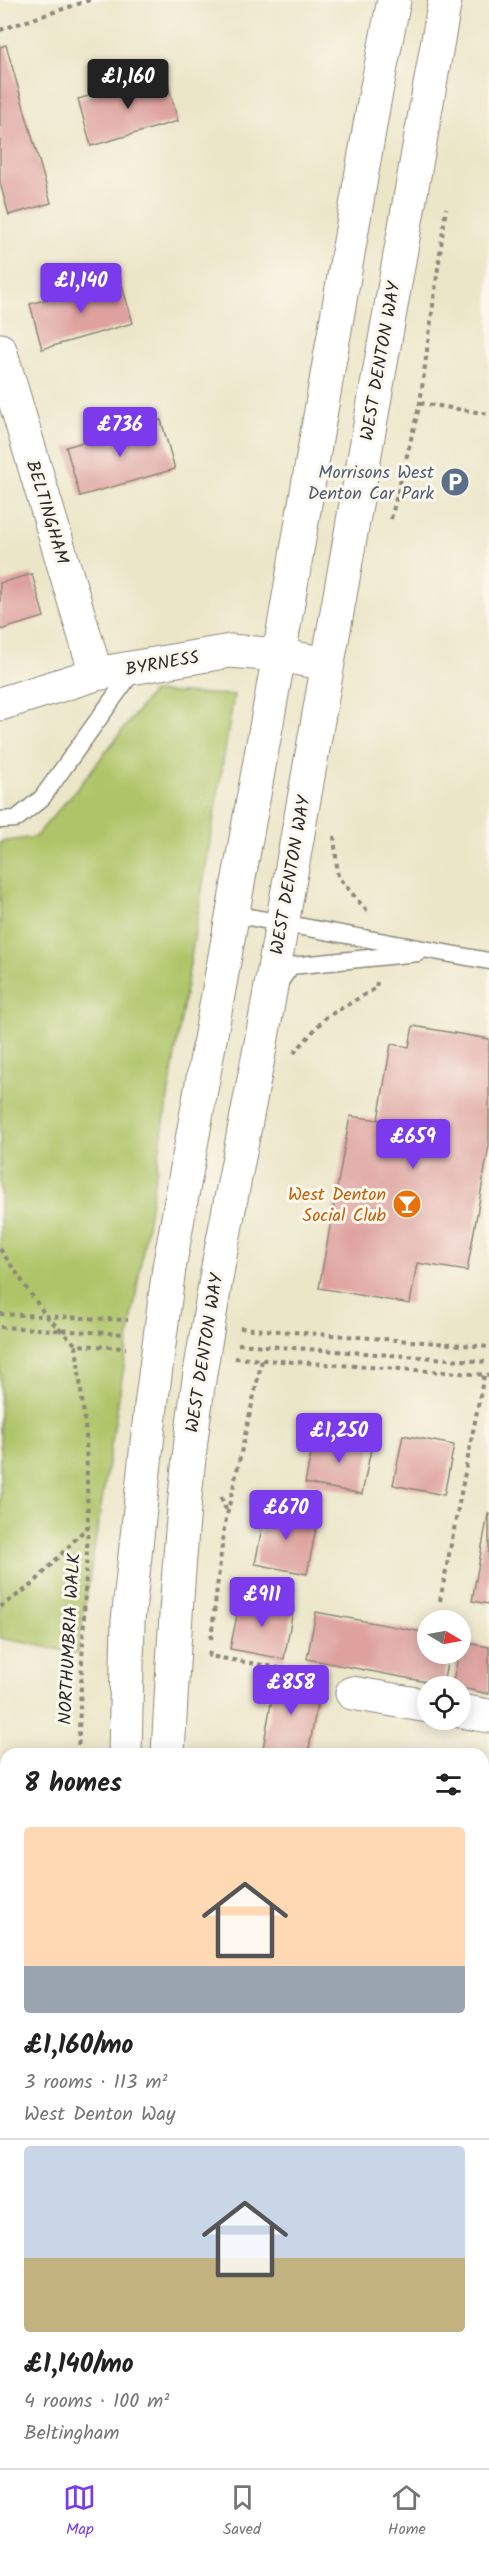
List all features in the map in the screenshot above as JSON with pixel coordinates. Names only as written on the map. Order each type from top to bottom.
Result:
[{"type":"street","points":[[125,1748],[128,1621],[151,1406],[169,1268],[394,0]]},
{"type":"street","name":"WEST DENTON WAY","points":[[168,1748],[177,1588],[192,1427],[214,1365],[219,1261],[282,923],[445,0]]},
{"type":"street","name":"BELTINGHAM","points":[[0,350],[96,674]]},
{"type":"street","name":"BYRNESS","points":[[0,704],[96,674],[230,651],[279,655],[327,664]]},
{"type":"street","points":[[352,1693],[417,1704]]},
{"type":"street","points":[[471,1713],[489,1716]]},
{"type":"lane","points":[[0,820],[16,819],[42,798],[136,667]]},
{"type":"lane","points":[[232,914],[282,923],[383,949],[437,951],[489,961]]},
{"type":"lane","points":[[268,999],[291,966],[383,949]]},
{"type":"path","points":[[0,30],[90,0]]},
{"type":"path","points":[[389,527],[420,403],[447,201]]},
{"type":"path","points":[[420,403],[489,414]]},
{"type":"path","points":[[292,1056],[325,1018],[376,988],[383,949],[378,925],[338,877],[334,835]]},
{"type":"path","points":[[0,1249],[46,1316],[76,1345],[128,1348]]},
{"type":"path","points":[[0,1314],[130,1320]]},
{"type":"path","points":[[0,1327],[132,1335]]},
{"type":"path","points":[[232,1328],[489,1347]]},
{"type":"path","points":[[231,1343],[489,1362]]},
{"type":"path","name":"NORTHUMBRIA WALK","points":[[76,1345],[86,1435],[88,1526],[78,1748]]},
{"type":"path","points":[[262,1360],[224,1528],[209,1656],[344,1678],[352,1693]]},
{"type":"path","points":[[214,1365],[262,1360],[486,1375],[440,1601]]},
{"type":"path","points":[[0,1607],[32,1586],[88,1526]]},
{"type":"green space","points":[[152,692],[234,695],[77,1653],[0,1638],[0,842],[35,837],[81,784]]},
{"type":"building","points":[[6,45],[51,203],[9,215],[0,183],[0,47]]},
{"type":"building","points":[[165,74],[178,121],[91,146],[78,99]]},
{"type":"building","points":[[120,279],[133,323],[42,349],[30,304]]},
{"type":"building","points":[[161,420],[175,469],[80,496],[66,447]]},
{"type":"building","points":[[32,574],[44,617],[0,630],[0,583]]},
{"type":"building","name":"West Denton Social Club","points":[[413,1026],[489,1039],[489,1146],[467,1271],[417,1263],[410,1304],[319,1288],[350,1116],[378,1120],[391,1044],[409,1047]]},
{"type":"building","points":[[315,1433],[372,1444],[362,1494],[305,1483]]},
{"type":"building","points":[[403,1435],[454,1445],[444,1495],[393,1485]]},
{"type":"building","points":[[266,1508],[318,1518],[307,1574],[255,1564]]},
{"type":"building","points":[[489,1514],[489,1604],[472,1601]]},
{"type":"building","points":[[241,1596],[294,1606],[284,1659],[230,1649]]},
{"type":"building","points":[[316,1612],[417,1631],[417,1664],[447,1664],[445,1676],[417,1676],[417,1680],[307,1659]]},
{"type":"building","points":[[471,1644],[489,1647],[489,1694],[471,1690],[471,1676],[454,1676],[456,1664],[471,1664]]},
{"type":"building","points":[[276,1675],[321,1683],[309,1748],[263,1748]]},
{"type":"place","name":"Morrisons West Denton Car Park","points":[[455,482]]},
{"type":"place","name":"West Denton Social Club","points":[[407,1204]]}]
